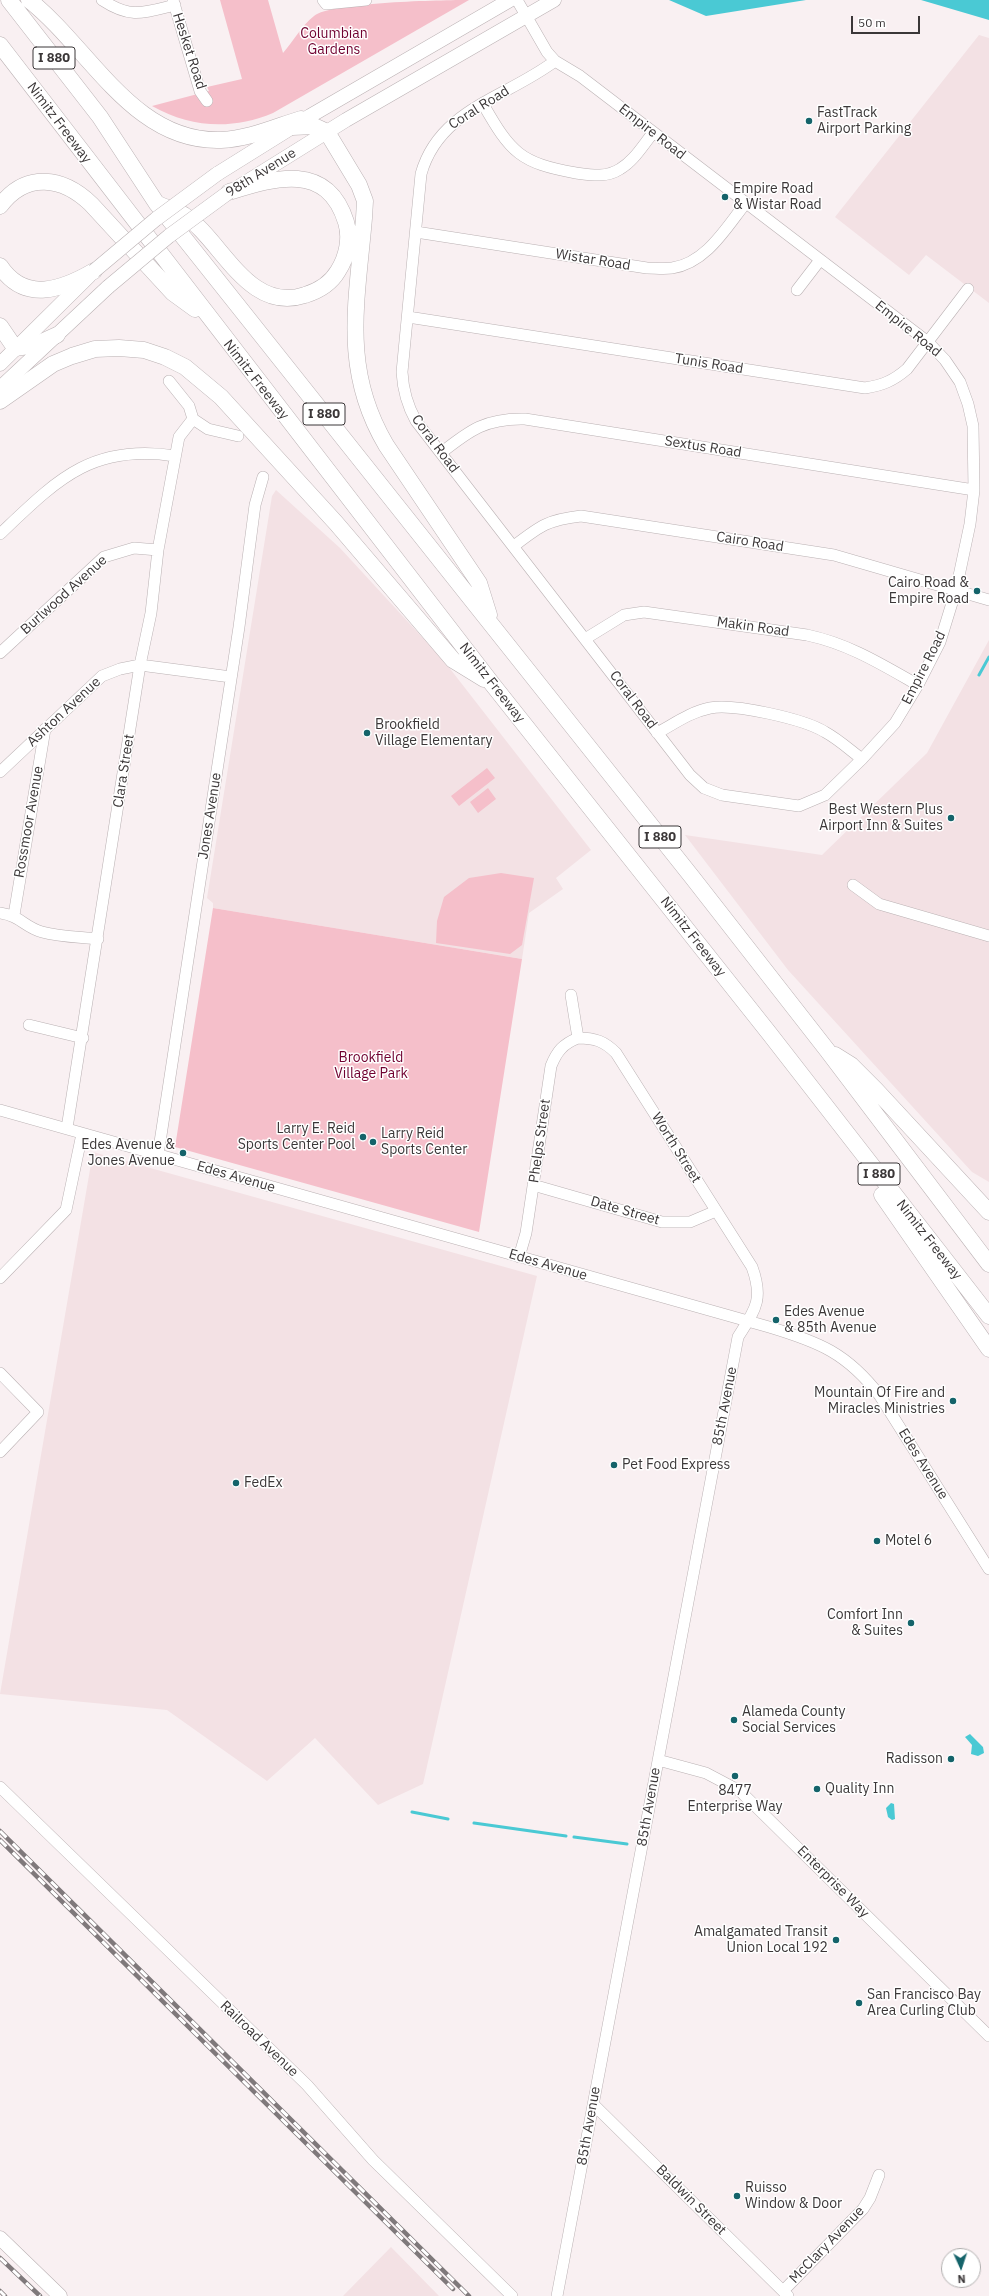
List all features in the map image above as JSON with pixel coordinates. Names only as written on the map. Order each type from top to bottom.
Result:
[{"type":"highway","name":"I 880","points":[[9,0],[100,117],[157,204],[492,624],[827,1050],[989,1264]]},
{"type":"highway","points":[[29,0],[130,102],[147,117],[170,130],[194,138],[222,140],[253,135],[310,116]]},
{"type":"highway","name":"Nimitz Freeway","points":[[0,45],[211,321],[493,685],[769,1032],[989,1316]]},
{"type":"highway","points":[[292,127],[314,126],[327,132],[337,146],[359,185],[365,201],[354,338],[357,369],[363,396],[373,422],[386,445],[479,583],[492,624]]},
{"type":"highway","points":[[157,204],[183,214],[212,241],[243,277],[261,291],[272,296],[285,298],[309,294],[320,289],[337,272],[346,253],[348,234],[343,213],[325,190],[306,180],[288,178],[266,180],[229,192]]},
{"type":"highway","points":[[0,206],[14,192],[35,182],[57,183],[69,187],[79,193],[91,204],[173,293],[211,321]]},
{"type":"highway","points":[[0,266],[19,283],[42,290],[64,287],[94,271]]},
{"type":"highway","points":[[0,326],[15,348],[40,343],[57,335]]},
{"type":"highway","points":[[0,401],[53,364],[72,356],[95,350],[119,348],[144,350],[166,357],[185,366],[221,397],[337,525],[453,660],[493,685]]},
{"type":"highway","points":[[769,1032],[989,1349]]},
{"type":"highway","points":[[827,1050],[852,1065],[989,1212]]},
{"type":"main road","name":"98th Avenue","points":[[0,364],[94,271],[156,219],[217,174],[310,116],[510,0]]},
{"type":"main road","name":"98th Avenue","points":[[0,388],[108,287],[169,236],[229,192],[327,132],[554,0]]},
{"type":"main road","points":[[0,2238],[60,2296]]},
{"type":"street","points":[[102,0],[114,8],[128,13],[143,13],[174,2]]},
{"type":"street","points":[[323,0],[326,4],[366,0]]},
{"type":"street","name":"Empire Road","points":[[517,0],[547,52],[555,61],[580,76],[745,204],[928,342],[953,371],[960,382],[968,404],[973,426],[974,490],[969,531],[956,590],[940,642],[918,685],[895,723],[825,796],[799,806],[722,795],[704,788]]},
{"type":"street","name":"Hesket Road","points":[[174,2],[200,91],[207,101]]},
{"type":"street","name":"Coral Road","points":[[555,61],[540,72],[483,104],[446,128],[426,156],[421,174],[402,372],[403,389],[407,405],[416,421],[657,733],[690,775],[704,788]]},
{"type":"street","points":[[483,104],[499,132],[512,148],[529,161],[556,170],[595,176],[609,175],[620,170],[631,161],[653,133]]},
{"type":"street","name":"Wistar Road","points":[[416,232],[647,268],[673,268],[697,259],[716,242],[745,204]]},
{"type":"street","points":[[797,290],[820,260]]},
{"type":"street","name":"Tunis Road","points":[[408,317],[866,388],[882,385],[895,380],[907,369],[968,289]]},
{"type":"street","points":[[169,381],[188,406],[193,419],[208,429],[238,436]]},
{"type":"street","name":"Clara Street","points":[[67,1128],[83,1038],[140,665],[151,613],[158,550],[179,437],[193,419]]},
{"type":"street","name":"Sextus Road","points":[[441,453],[469,431],[488,422],[507,419],[525,419],[974,490]]},
{"type":"street","points":[[0,534],[51,486],[75,470],[102,459],[120,455],[141,453],[175,456]]},
{"type":"street","name":"Jones Avenue","points":[[158,1155],[231,677],[255,505],[263,477]]},
{"type":"street","name":"Cairo Road","points":[[514,546],[538,528],[556,519],[581,516],[834,555],[989,600]]},
{"type":"street","name":"Burlwood Avenue","points":[[0,653],[104,557],[134,548],[158,550]]},
{"type":"street","name":"Makin Road","points":[[585,639],[624,615],[644,612],[808,635],[831,640],[855,650],[918,685]]},
{"type":"street","name":"Ashton Avenue","points":[[0,772],[102,676],[120,668],[140,665],[231,677]]},
{"type":"street","points":[[657,733],[692,714],[710,708],[730,707],[805,722],[826,732],[862,759]]},
{"type":"street","name":"Rossmoor Avenue","points":[[14,915],[45,729]]},
{"type":"street","points":[[853,885],[879,904],[988,934]]},
{"type":"street","points":[[0,913],[14,915],[30,928],[43,932],[98,939]]},
{"type":"street","points":[[571,995],[578,1038]]},
{"type":"street","points":[[29,1025],[83,1038]]},
{"type":"street","name":"Phelps Street","points":[[520,1257],[526,1233],[551,1066],[556,1053],[566,1042],[578,1038]]},
{"type":"street","name":"Worth Street","points":[[578,1038],[593,1038],[605,1043],[616,1053],[752,1267],[758,1290],[756,1309],[748,1321]]},
{"type":"street","name":"Edes Avenue","points":[[0,1110],[801,1336],[824,1346],[845,1359],[864,1376],[880,1396],[989,1570]]},
{"type":"street","points":[[0,1278],[66,1210],[82,1134]]},
{"type":"street","name":"Date Street","points":[[533,1185],[662,1222],[690,1222],[716,1211]]},
{"type":"street","name":"85th Avenue","points":[[557,2296],[738,1337],[748,1321]]},
{"type":"street","points":[[0,1373],[38,1412],[0,1452]]},
{"type":"street","name":"Enterprise Way","points":[[658,1760],[686,1766],[706,1773],[740,1791],[989,2036]]},
{"type":"street","name":"Railroad Avenue","points":[[0,1787],[307,2085],[373,2160],[512,2296]]},
{"type":"street","name":"Baldwin Street","points":[[593,2104],[785,2294]]},
{"type":"street","name":"McClary Avenue","points":[[785,2294],[863,2210],[870,2198],[879,2176]]},
{"type":"shaded area","points":[[979,35],[989,38],[989,303],[926,255],[909,275],[835,217]]},
{"type":"shaded area","name":"Brookfield Village Elementary","points":[[276,490],[340,548],[444,661],[591,850],[556,878],[563,889],[529,913],[522,959],[213,908],[213,903],[207,898],[272,496]]},
{"type":"shaded area","points":[[989,640],[989,1182],[972,1172],[788,970],[685,835],[822,855],[927,753]]},
{"type":"shaded area","points":[[93,1152],[537,1276],[423,1784],[378,1805],[315,1738],[267,1781],[167,1710],[0,1694]]},
{"type":"shaded area","points":[[391,2247],[439,2296],[343,2296]]},
{"type":"green space","name":"Columbian Gardens","points":[[220,0],[268,0],[283,53],[310,20],[314,16],[324,11],[388,3],[469,0],[273,113],[242,122],[212,124],[182,119],[152,106],[209,91],[207,87],[242,79]]},
{"type":"green space","points":[[487,768],[495,778],[459,806],[451,796]]},
{"type":"green space","points":[[488,788],[496,799],[478,813],[470,802]]},
{"type":"green space","points":[[501,873],[534,878],[522,945],[510,954],[436,943],[437,921],[444,897],[469,878]]},
{"type":"green space","name":"Brookfield Village Park","points":[[213,908],[522,959],[479,1232],[175,1147]]},
{"type":"water","points":[[669,0],[806,0],[706,16]]},
{"type":"water","points":[[921,0],[989,0],[989,20]]},
{"type":"water","points":[[970,1734],[983,1747],[984,1753],[978,1756],[971,1754],[972,1745],[965,1737]]},
{"type":"water","points":[[891,1803],[894,1804],[895,1819],[892,1820],[888,1817],[886,1808]]},
{"type":"waterway","points":[[979,675],[989,657]]},
{"type":"waterway","points":[[412,1812],[448,1819]]},
{"type":"waterway","points":[[474,1823],[566,1836]]},
{"type":"waterway","points":[[574,1837],[627,1844]]},
{"type":"railway","points":[[0,1831],[469,2296]]},
{"type":"railway","points":[[0,1840],[453,2289]]},
{"type":"railway","points":[[0,2258],[40,2296]]},
{"type":"railway","points":[[0,2291],[5,2296]]},
{"type":"place","name":"FastTrack Airport Parking","points":[[809,121]]},
{"type":"place","name":"Empire Road & Wistar Road","points":[[725,197]]},
{"type":"place","name":"Cairo Road & Empire Road","points":[[977,591]]},
{"type":"place","name":"Brookfield Village Elementary","points":[[367,733]]},
{"type":"place","name":"Best Western Plus Airport Inn & Suites","points":[[951,818]]},
{"type":"place","name":"Larry E. Reid Sports Center Pool","points":[[363,1137]]},
{"type":"place","name":"Larry Reid Sports Center","points":[[373,1142]]},
{"type":"place","name":"Edes Avenue & Jones Avenue","points":[[183,1153]]},
{"type":"place","name":"Edes Avenue & 85th Avenue","points":[[776,1320]]},
{"type":"place","name":"Mountain Of Fire and Miracles Ministries","points":[[953,1401]]},
{"type":"place","name":"Pet Food Express","points":[[614,1465]]},
{"type":"place","name":"FedEx","points":[[236,1483]]},
{"type":"place","name":"Motel 6","points":[[877,1541]]},
{"type":"place","name":"Comfort Inn & Suites","points":[[911,1623]]},
{"type":"place","name":"Alameda County Social Services","points":[[734,1720]]},
{"type":"place","name":"Radisson","points":[[951,1759]]},
{"type":"place","name":"8477 Enterprise Way","points":[[735,1776]]},
{"type":"place","name":"Quality Inn","points":[[817,1789]]},
{"type":"place","name":"Amalgamated Transit Union Local 192","points":[[836,1940]]},
{"type":"place","name":"San Francisco Bay Area Curling Club","points":[[859,2003]]},
{"type":"place","name":"Ruisso Window & Door","points":[[737,2196]]}]
